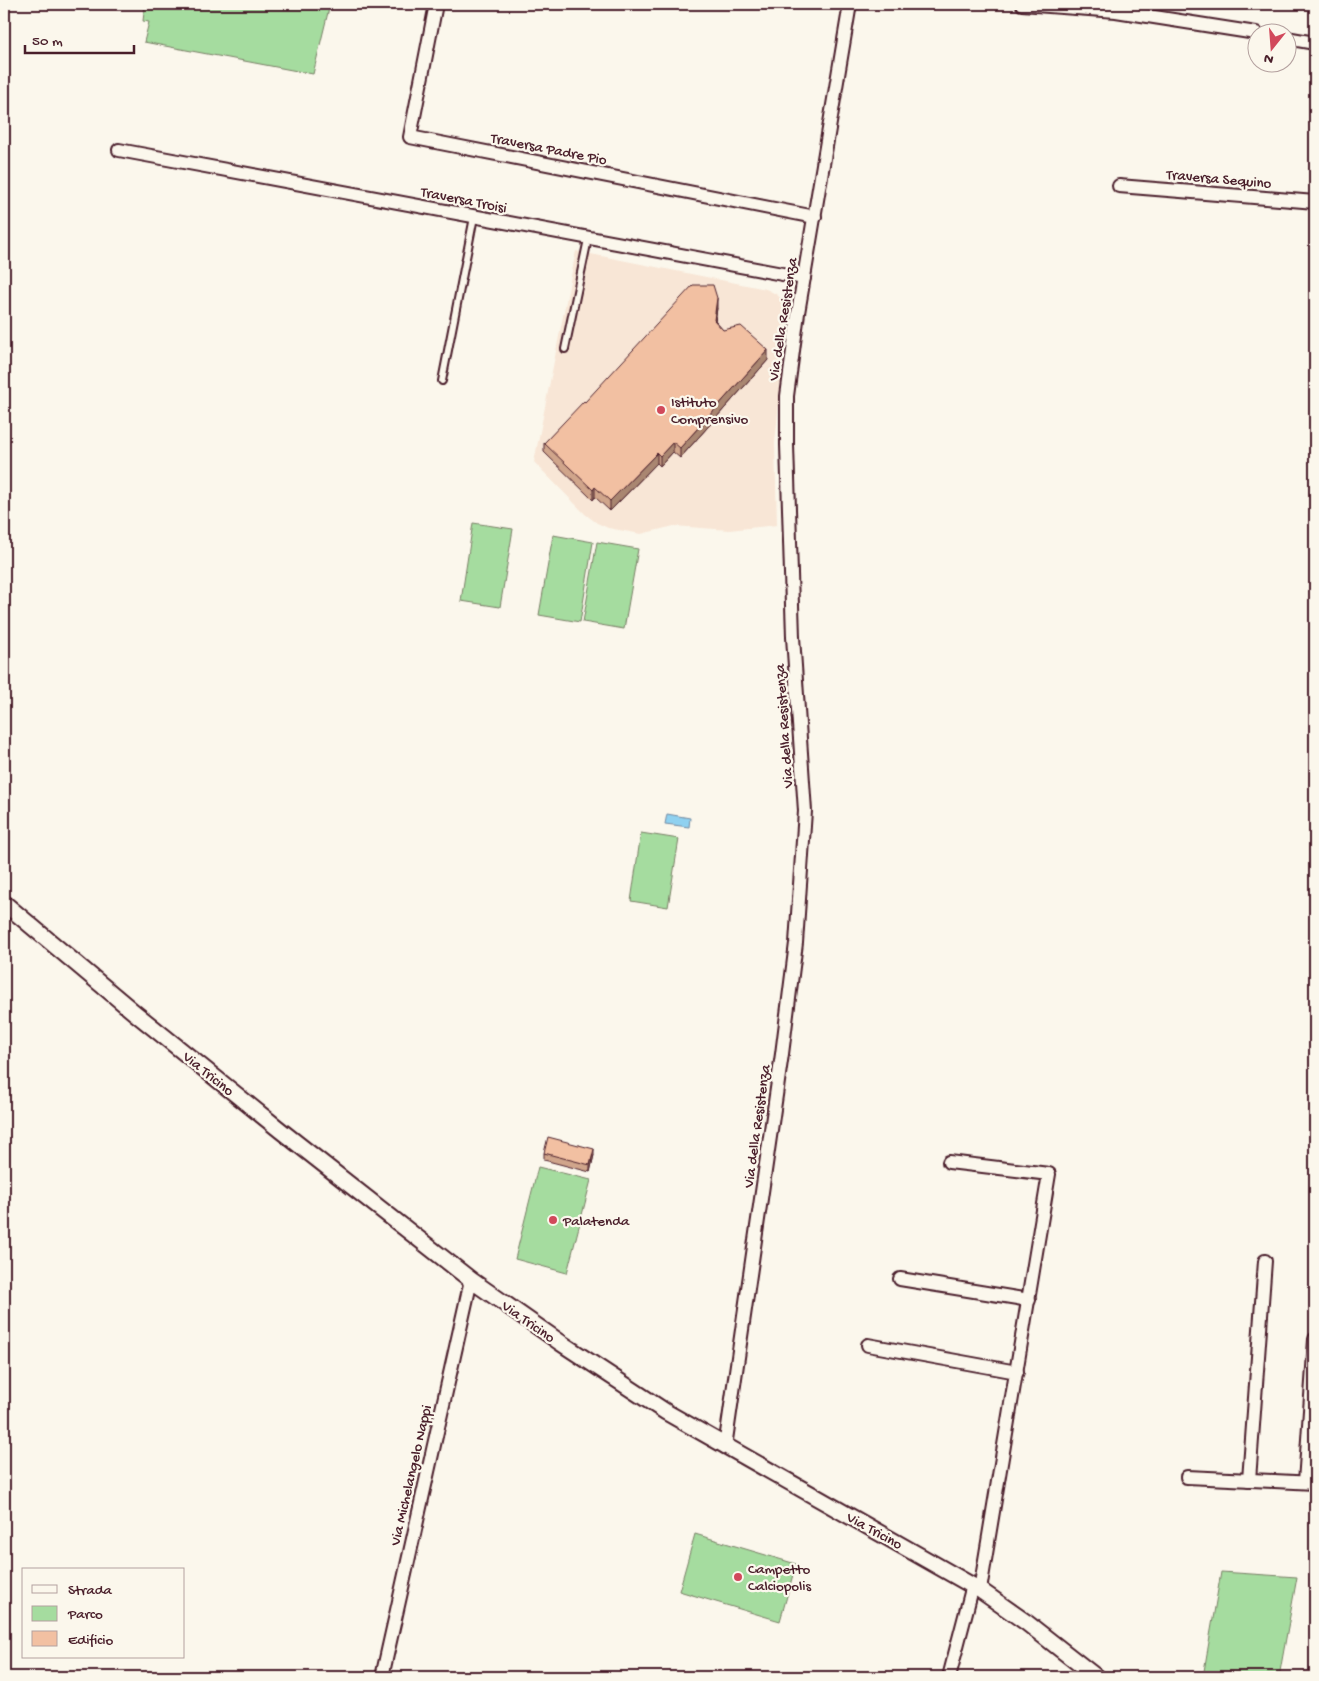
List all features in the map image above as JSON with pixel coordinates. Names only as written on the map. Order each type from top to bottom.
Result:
[{"type":"street","name":"Traversa Padre Pio","points":[[436,4],[410,137],[815,217]]},
{"type":"street","name":"Via della Resistenza","points":[[725,1447],[782,1054],[796,944],[806,811],[793,637],[787,414],[792,351],[850,4]]},
{"type":"street","points":[[1022,4],[1116,11],[1246,32]]},
{"type":"street","points":[[1296,40],[1315,43]]},
{"type":"street","name":"Traversa Troisi","points":[[119,150],[804,278]]},
{"type":"street","name":"Traversa Sequino","points":[[1119,186],[1315,202]]},
{"type":"street","name":"Via Tricino","points":[[4,903],[135,1013],[272,1124],[471,1280],[600,1370],[666,1412],[977,1588],[1027,1623],[1096,1677]]},
{"type":"street","points":[[949,1162],[1049,1174],[1017,1372],[977,1588],[949,1677]]},
{"type":"street","points":[[1249,1480],[1265,1261]]},
{"type":"street","points":[[900,1279],[1029,1300]]},
{"type":"street","name":"Via Michelangelo Nappi","points":[[382,1677],[471,1280]]},
{"type":"street","points":[[1187,1478],[1310,1483],[1315,1339]]},
{"type":"street","points":[[868,1345],[1017,1372]]},
{"type":"lane","points":[[442,381],[474,217]]},
{"type":"lane","points":[[565,348],[588,239]]},
{"type":"shaded area","name":"Istituto Comprensivo","points":[[576,251],[766,289],[784,301],[788,309],[775,443],[777,525],[729,530],[674,526],[641,534],[608,528],[585,514],[534,462]]},
{"type":"green space","points":[[145,4],[330,4],[313,74],[144,42],[149,22],[143,21]]},
{"type":"green space","points":[[473,523],[513,529],[500,607],[461,601]]},
{"type":"green space","points":[[553,535],[593,542],[580,622],[539,615]]},
{"type":"green space","points":[[597,542],[638,549],[624,629],[583,622]]},
{"type":"green space","points":[[641,833],[679,839],[668,907],[631,901]]},
{"type":"green space","name":"Palatenda","points":[[538,1167],[591,1180],[567,1273],[515,1259]]},
{"type":"green space","name":"Campetto Calciopolis","points":[[695,1534],[796,1564],[780,1621],[679,1591]]},
{"type":"green space","points":[[1221,1572],[1297,1577],[1279,1677],[1203,1677]]},
{"type":"water","points":[[667,814],[690,818],[689,827],[665,824]]},
{"type":"building","points":[[693,285],[713,285],[717,298],[714,320],[723,330],[741,326],[768,350],[680,448],[673,442],[660,456],[657,453],[610,501],[595,487],[593,490],[544,443],[585,402]]},
{"type":"building","points":[[548,1137],[594,1149],[590,1165],[544,1153]]},
{"type":"place","name":"Istituto Comprensivo","points":[[661,410]]},
{"type":"place","name":"Palatenda","points":[[553,1220]]},
{"type":"place","name":"Campetto Calciopolis","points":[[738,1577]]}]
